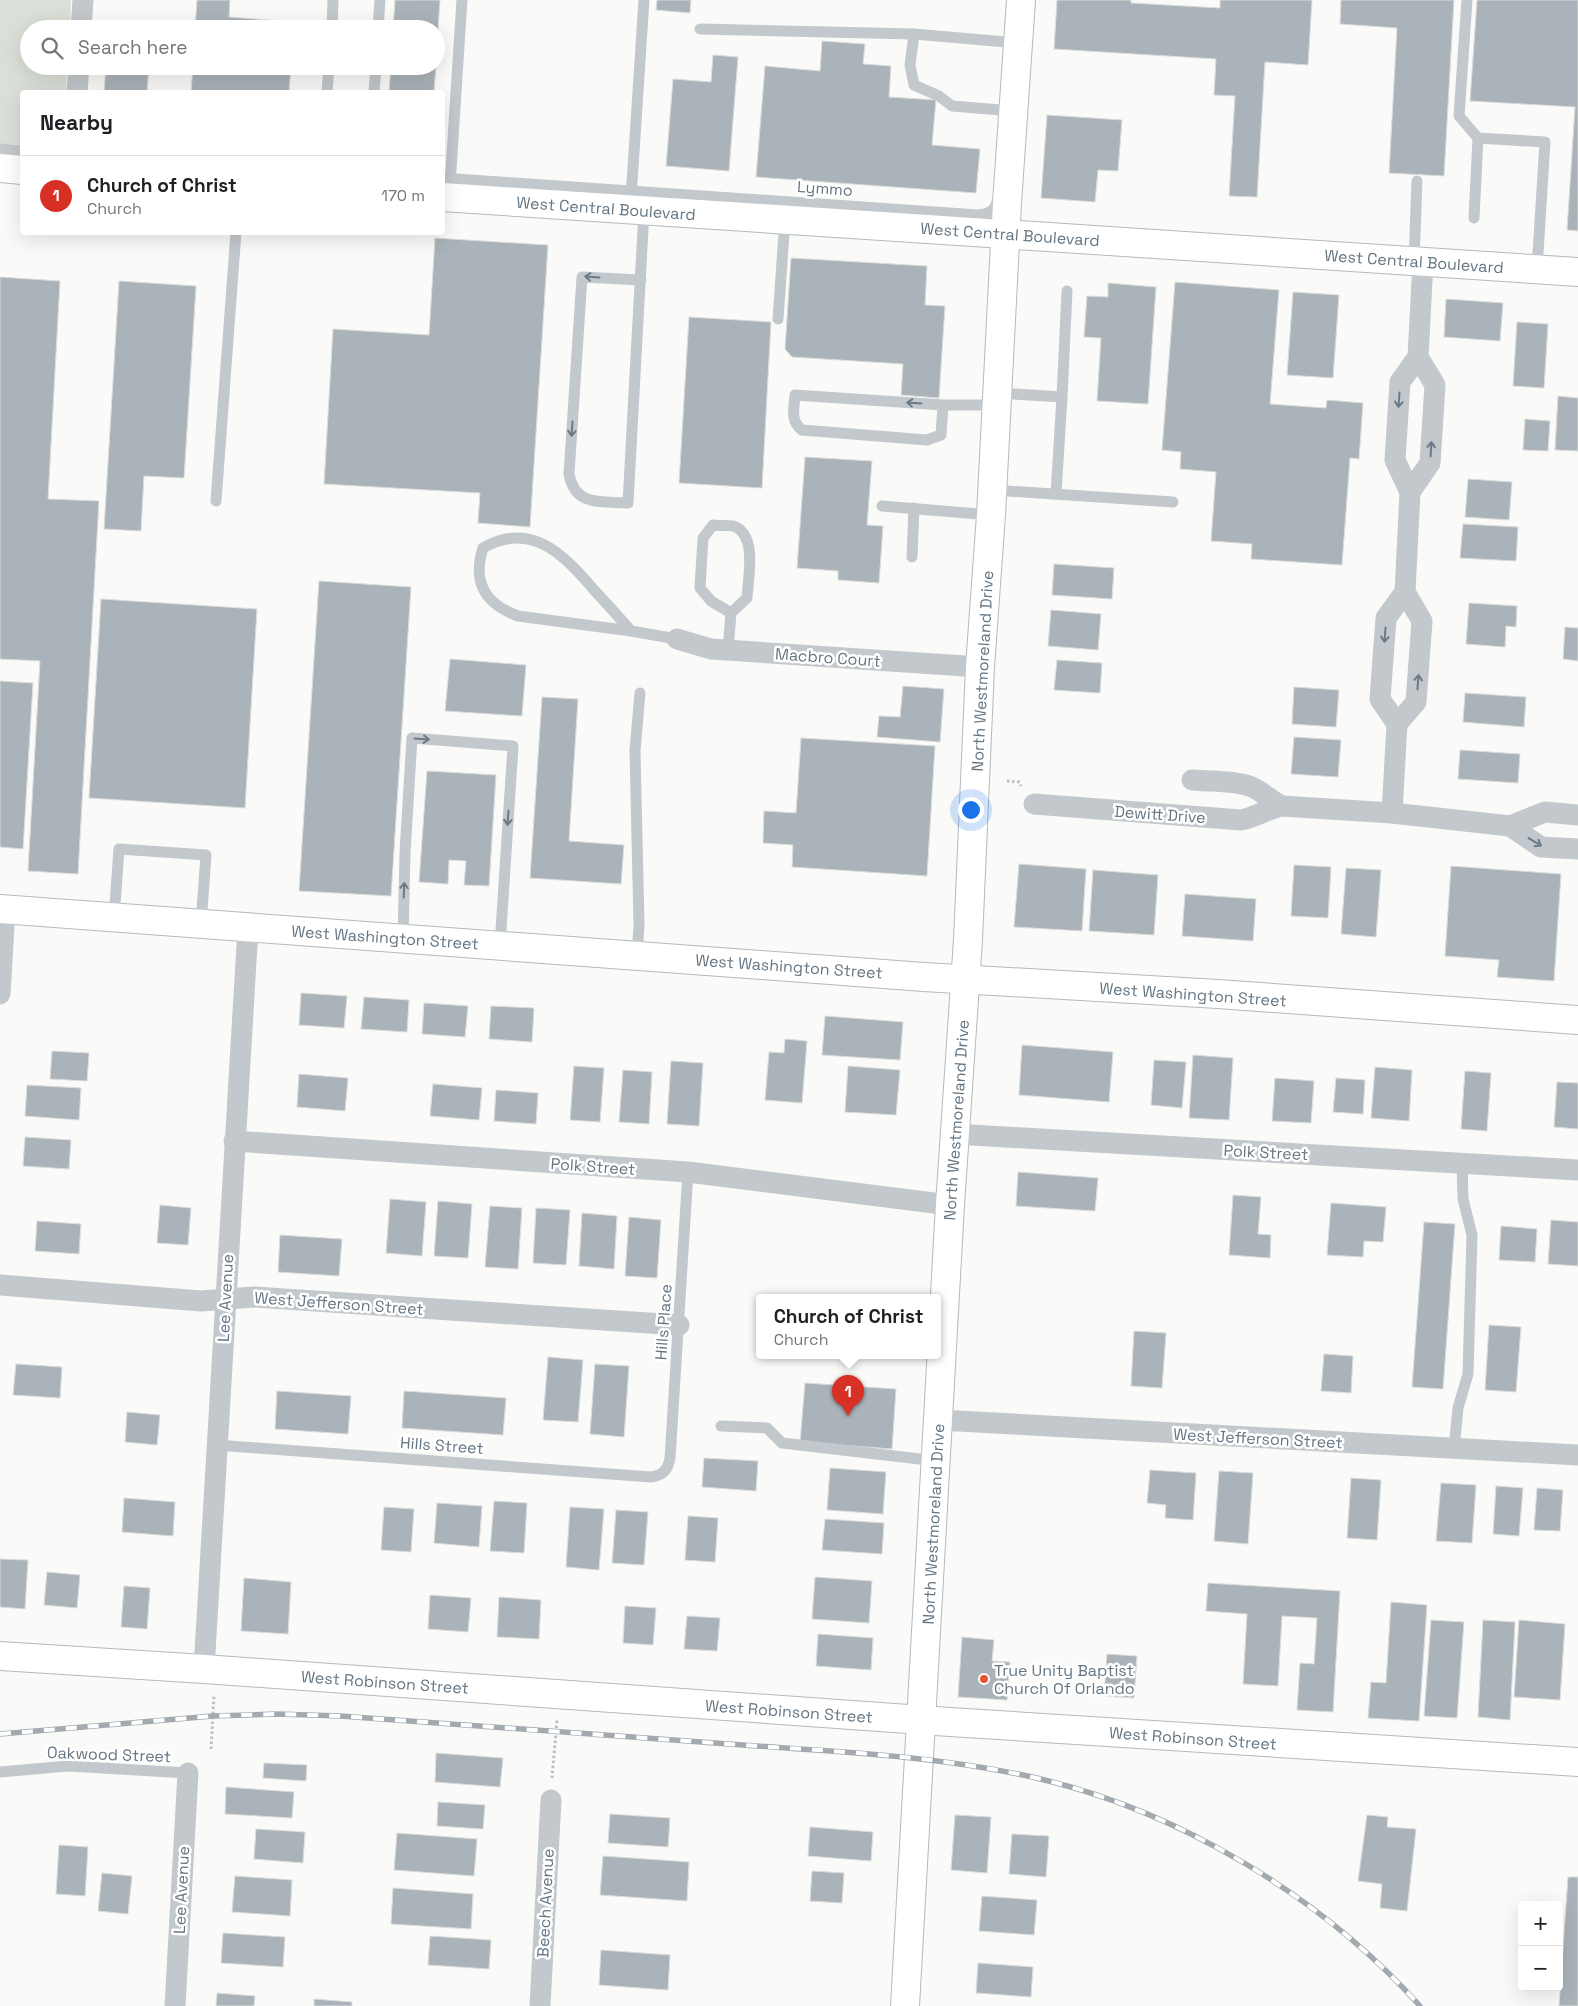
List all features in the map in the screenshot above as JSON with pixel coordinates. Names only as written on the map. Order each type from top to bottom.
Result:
[{"type":"street","points":[[82,20],[83,0]]},
{"type":"street","name":"North Westmoreland Drive","points":[[905,2006],[954,1134],[966,980],[980,667],[992,502],[1006,234],[1009,110],[1013,42],[1021,0]]},
{"type":"street","points":[[77,90],[78,75]]},
{"type":"street","points":[[0,168],[20,170]]},
{"type":"street","name":"West Central Boulevard","points":[[446,188],[785,219],[1578,272]]},
{"type":"street","points":[[1410,492],[1430,463],[1435,385],[1418,357],[1418,262]]},
{"type":"street","points":[[1392,813],[1397,724],[1380,699],[1386,618],[1404,592],[1410,492],[1395,460],[1400,382],[1418,357]]},
{"type":"street","points":[[1397,724],[1416,702],[1422,621],[1404,592]]},
{"type":"street","name":"Macbro Court","points":[[677,639],[711,648],[728,650],[980,667]]},
{"type":"street","name":"Dewitt Drive","points":[[1192,780],[1239,784],[1253,788],[1272,802],[1282,806]]},
{"type":"street","name":"Dewitt Drive","points":[[1034,804],[1241,820],[1255,817],[1271,808],[1282,806],[1392,813],[1510,826],[1541,847],[1578,849]]},
{"type":"street","name":"Dewitt Drive","points":[[1510,826],[1545,812],[1578,815]]},
{"type":"street","points":[[0,994],[2,909]]},
{"type":"street","name":"West Washington Street","points":[[2,909],[403,939],[637,954],[966,980],[1218,994],[1578,1020]]},
{"type":"street","name":"Lee Avenue","points":[[209,1680],[216,1445],[248,928]]},
{"type":"street","name":"Polk Street","points":[[954,1134],[1578,1170]]},
{"type":"street","name":"Polk Street","points":[[234,1141],[688,1172],[950,1205]]},
{"type":"street","name":"West Jefferson Street","points":[[0,1285],[201,1301],[254,1297],[678,1325]]},
{"type":"street","name":"West Jefferson Street","points":[[939,1420],[1578,1456]]},
{"type":"street","name":"West Robinson Street","points":[[0,1656],[209,1680],[922,1720],[1578,1762]]},
{"type":"street","name":"Lee Avenue","points":[[175,2006],[188,1773]]},
{"type":"street","name":"Beech Avenue","points":[[540,2006],[551,1800]]},
{"type":"lane","points":[[332,20],[333,0]]},
{"type":"lane","points":[[379,20],[380,0]]},
{"type":"lane","points":[[446,188],[462,0]]},
{"type":"lane","points":[[641,280],[582,276],[569,474],[574,490],[588,501],[628,503],[641,280],[636,204],[644,0]]},
{"type":"lane","points":[[700,29],[914,34],[1013,42],[1010,0]]},
{"type":"lane","points":[[1466,0],[1460,116],[1478,138],[1474,218]]},
{"type":"lane","points":[[914,34],[910,64],[914,85],[939,96],[952,106],[1009,110]]},
{"type":"lane","points":[[328,90],[329,75]]},
{"type":"lane","points":[[374,90],[375,75]]},
{"type":"lane","name":"Lymmo","points":[[636,204],[986,214],[992,212],[997,202],[1009,110]]},
{"type":"lane","points":[[1478,138],[1545,142],[1537,269]]},
{"type":"lane","points":[[0,149],[20,151]]},
{"type":"lane","points":[[1417,181],[1418,262]]},
{"type":"lane","points":[[778,319],[785,219]]},
{"type":"lane","points":[[216,501],[236,235]]},
{"type":"lane","points":[[1056,494],[1068,291]]},
{"type":"lane","points":[[943,405],[941,434],[927,440],[802,430],[796,426],[793,420],[795,395],[943,405],[997,399],[1062,397]]},
{"type":"lane","points":[[882,506],[914,508],[992,502],[1056,494],[1173,502]]},
{"type":"lane","points":[[912,557],[914,508]]},
{"type":"lane","points":[[728,650],[731,613],[748,598],[750,546],[746,534],[734,526],[713,525],[704,538],[700,588],[711,601],[731,613]]},
{"type":"lane","points":[[631,631],[564,558],[550,546],[531,539],[507,538],[494,541],[483,548],[478,562],[479,577],[484,592],[503,611],[518,616],[677,639]]},
{"type":"lane","points":[[637,954],[639,925],[635,750],[640,693]]},
{"type":"lane","points":[[403,939],[405,853],[412,738],[513,746],[500,945]]},
{"type":"lane","points":[[114,918],[119,849],[206,855],[201,924]]},
{"type":"lane","points":[[1454,1448],[1458,1408],[1468,1374],[1472,1235],[1463,1199],[1462,1163]]},
{"type":"lane","name":"Hills Place","points":[[664,1472],[669,1466],[670,1458],[688,1172]]},
{"type":"lane","points":[[721,1426],[767,1428],[782,1443],[937,1461]]},
{"type":"lane","name":"Hills Street","points":[[216,1445],[651,1477],[664,1472]]},
{"type":"lane","name":"Oakwood Street","points":[[0,1772],[68,1766],[188,1773]]},
{"type":"path","points":[[209,1680],[211,1749]]},
{"type":"path","points":[[554,1751],[557,1720]]},
{"type":"shaded area","points":[[0,0],[71,0],[70,20],[20,20],[20,75],[67,75],[66,90],[20,90],[20,145],[0,144]]},
{"type":"building","points":[[197,0],[230,0],[229,17],[268,20],[196,20]]},
{"type":"building","points":[[395,0],[440,0],[439,20],[394,20]]},
{"type":"building","points":[[657,0],[691,0],[690,13],[656,10]]},
{"type":"building","points":[[1057,0],[1131,0],[1131,3],[1220,8],[1220,0],[1312,0],[1308,65],[1265,62],[1257,197],[1229,196],[1235,96],[1214,95],[1216,59],[1054,49]]},
{"type":"building","points":[[1341,0],[1454,0],[1444,176],[1389,173],[1397,28],[1340,24]]},
{"type":"building","points":[[1477,0],[1578,0],[1578,231],[1567,230],[1575,107],[1470,101]]},
{"type":"building","points":[[822,41],[865,44],[863,64],[891,66],[889,97],[936,100],[932,145],[980,149],[976,193],[756,177],[765,66],[820,71]]},
{"type":"building","points":[[713,55],[738,57],[729,171],[666,166],[673,79],[711,82]]},
{"type":"building","points":[[105,75],[148,75],[147,90],[104,90]]},
{"type":"building","points":[[192,75],[290,75],[289,90],[191,90]]},
{"type":"building","points":[[390,75],[435,75],[434,90],[389,90]]},
{"type":"building","points":[[1047,115],[1122,120],[1118,171],[1098,170],[1095,202],[1041,198]]},
{"type":"building","points":[[435,238],[548,245],[530,527],[478,523],[480,493],[324,484],[333,329],[429,335]]},
{"type":"building","points":[[791,258],[927,266],[925,305],[945,306],[939,398],[901,395],[903,364],[792,357],[785,349]]},
{"type":"building","points":[[0,277],[60,281],[48,499],[99,501],[78,874],[28,871],[40,661],[0,659]]},
{"type":"building","points":[[119,281],[196,286],[184,478],[144,476],[141,531],[104,529]]},
{"type":"building","points":[[1175,282],[1279,290],[1270,404],[1326,408],[1327,400],[1363,403],[1359,459],[1350,458],[1342,565],[1251,559],[1252,544],[1211,541],[1216,472],[1180,469],[1181,452],[1162,450]]},
{"type":"building","points":[[1108,283],[1156,287],[1148,404],[1097,401],[1101,338],[1084,337],[1087,296],[1108,297]]},
{"type":"building","points":[[1293,292],[1339,295],[1333,378],[1287,375]]},
{"type":"building","points":[[1446,299],[1503,303],[1500,341],[1444,337]]},
{"type":"building","points":[[689,317],[771,322],[762,488],[679,483]]},
{"type":"building","points":[[1517,322],[1548,324],[1544,388],[1513,386]]},
{"type":"building","points":[[1558,396],[1578,398],[1578,451],[1555,450]]},
{"type":"building","points":[[1525,419],[1550,421],[1548,451],[1523,450]]},
{"type":"building","points":[[805,457],[872,461],[867,525],[883,526],[879,583],[838,580],[838,571],[797,568]]},
{"type":"building","points":[[1468,479],[1512,482],[1509,520],[1465,517]]},
{"type":"building","points":[[1463,524],[1518,527],[1516,561],[1460,558]]},
{"type":"building","points":[[1054,564],[1114,568],[1112,599],[1052,595]]},
{"type":"building","points":[[319,581],[411,587],[391,896],[299,891]]},
{"type":"building","points":[[101,599],[257,609],[245,808],[89,798]]},
{"type":"building","points":[[1469,603],[1517,606],[1516,627],[1506,626],[1505,647],[1466,644]]},
{"type":"building","points":[[1051,610],[1101,614],[1098,650],[1048,646]]},
{"type":"building","points":[[1565,627],[1578,628],[1578,661],[1563,659]]},
{"type":"building","points":[[450,659],[526,665],[522,716],[445,711]]},
{"type":"building","points":[[1057,660],[1102,663],[1100,693],[1054,690]]},
{"type":"building","points":[[0,681],[33,683],[23,849],[0,847]]},
{"type":"building","points":[[903,686],[944,689],[940,742],[877,737],[879,716],[900,717]]},
{"type":"building","points":[[1294,687],[1339,690],[1336,727],[1292,724]]},
{"type":"building","points":[[1465,693],[1526,697],[1524,727],[1463,722]]},
{"type":"building","points":[[542,697],[578,699],[569,841],[624,845],[621,884],[530,878]]},
{"type":"building","points":[[1294,737],[1341,740],[1338,777],[1291,774]]},
{"type":"building","points":[[801,738],[935,746],[927,876],[792,867],[793,845],[763,843],[764,811],[796,813]]},
{"type":"building","points":[[1460,750],[1520,754],[1518,783],[1458,779]]},
{"type":"building","points":[[427,771],[496,775],[489,886],[464,885],[466,861],[449,860],[448,884],[419,882]]},
{"type":"building","points":[[1019,864],[1086,869],[1082,931],[1014,927]]},
{"type":"building","points":[[1294,865],[1331,867],[1328,918],[1291,916]]},
{"type":"building","points":[[1451,866],[1561,874],[1554,981],[1497,977],[1499,960],[1445,956]]},
{"type":"building","points":[[1346,868],[1381,870],[1376,937],[1341,934]]},
{"type":"building","points":[[1093,870],[1158,875],[1154,935],[1089,931]]},
{"type":"building","points":[[1185,894],[1256,899],[1253,941],[1182,936]]},
{"type":"building","points":[[301,993],[347,996],[344,1028],[299,1025]]},
{"type":"building","points":[[364,997],[409,1000],[407,1032],[361,1029]]},
{"type":"building","points":[[424,1003],[468,1006],[465,1037],[422,1034]]},
{"type":"building","points":[[491,1006],[534,1008],[532,1042],[489,1039]]},
{"type":"building","points":[[825,1016],[903,1022],[900,1060],[822,1055]]},
{"type":"building","points":[[785,1039],[807,1041],[802,1103],[765,1100],[769,1052],[784,1053]]},
{"type":"building","points":[[1022,1045],[1113,1052],[1109,1102],[1019,1095]]},
{"type":"building","points":[[52,1051],[89,1053],[87,1081],[50,1079]]},
{"type":"building","points":[[1193,1055],[1233,1058],[1229,1120],[1189,1118]]},
{"type":"building","points":[[1154,1060],[1186,1062],[1182,1108],[1151,1105]]},
{"type":"building","points":[[671,1061],[703,1063],[699,1126],[667,1124]]},
{"type":"building","points":[[574,1066],[604,1068],[600,1122],[570,1120]]},
{"type":"building","points":[[848,1066],[900,1070],[896,1115],[845,1112]]},
{"type":"building","points":[[1375,1067],[1412,1070],[1409,1121],[1371,1118]]},
{"type":"building","points":[[623,1070],[652,1072],[649,1124],[619,1122]]},
{"type":"building","points":[[1465,1071],[1491,1073],[1487,1131],[1461,1129]]},
{"type":"building","points":[[299,1074],[348,1078],[345,1111],[297,1107]]},
{"type":"building","points":[[1275,1078],[1314,1081],[1311,1123],[1272,1121]]},
{"type":"building","points":[[1336,1078],[1365,1080],[1363,1114],[1333,1112]]},
{"type":"building","points":[[1557,1082],[1578,1083],[1578,1129],[1554,1127]]},
{"type":"building","points":[[433,1084],[482,1088],[479,1120],[430,1116]]},
{"type":"building","points":[[27,1085],[81,1088],[79,1120],[25,1116]]},
{"type":"building","points":[[496,1090],[538,1093],[536,1124],[494,1121]]},
{"type":"building","points":[[25,1137],[71,1140],[69,1169],[23,1166]]},
{"type":"building","points":[[1018,1172],[1098,1178],[1095,1211],[1016,1206]]},
{"type":"building","points":[[1233,1195],[1261,1197],[1258,1234],[1271,1235],[1270,1258],[1229,1255]]},
{"type":"building","points":[[390,1199],[426,1202],[422,1256],[386,1253]]},
{"type":"building","points":[[438,1201],[472,1204],[468,1258],[434,1256]]},
{"type":"building","points":[[1331,1203],[1386,1207],[1383,1242],[1364,1241],[1363,1257],[1327,1255]]},
{"type":"building","points":[[160,1205],[191,1208],[188,1245],[157,1243]]},
{"type":"building","points":[[490,1206],[522,1208],[518,1269],[485,1267]]},
{"type":"building","points":[[536,1208],[570,1210],[566,1265],[533,1263]]},
{"type":"building","points":[[582,1213],[617,1216],[614,1269],[579,1266]]},
{"type":"building","points":[[629,1217],[661,1220],[657,1278],[625,1276]]},
{"type":"building","points":[[1551,1220],[1578,1222],[1578,1266],[1548,1264]]},
{"type":"building","points":[[37,1221],[81,1224],[79,1254],[35,1251]]},
{"type":"building","points":[[1424,1222],[1455,1224],[1443,1389],[1412,1387]]},
{"type":"building","points":[[1501,1226],[1537,1229],[1535,1262],[1499,1260]]},
{"type":"building","points":[[280,1235],[342,1239],[339,1276],[278,1272]]},
{"type":"building","points":[[1489,1325],[1521,1327],[1516,1392],[1485,1390]]},
{"type":"building","points":[[1134,1331],[1166,1333],[1162,1388],[1131,1386]]},
{"type":"building","points":[[1324,1354],[1353,1356],[1351,1393],[1321,1391]]},
{"type":"building","points":[[548,1357],[583,1360],[578,1422],[543,1420]]},
{"type":"building","points":[[16,1364],[62,1367],[60,1398],[13,1395]]},
{"type":"building","points":[[595,1364],[629,1366],[624,1437],[590,1434]]},
{"type":"building","points":[[805,1383],[896,1389],[892,1449],[800,1442]]},
{"type":"building","points":[[277,1391],[351,1396],[348,1434],[275,1429]]},
{"type":"building","points":[[404,1391],[506,1398],[503,1435],[402,1428]]},
{"type":"building","points":[[127,1412],[160,1415],[157,1445],[125,1442]]},
{"type":"building","points":[[704,1458],[758,1461],[756,1491],[702,1487]]},
{"type":"building","points":[[830,1468],[886,1472],[883,1514],[827,1510]]},
{"type":"building","points":[[1150,1470],[1196,1473],[1193,1520],[1165,1518],[1166,1505],[1147,1503]]},
{"type":"building","points":[[1219,1471],[1253,1473],[1248,1544],[1214,1541]]},
{"type":"building","points":[[1351,1478],[1381,1480],[1377,1540],[1347,1538]]},
{"type":"building","points":[[1441,1483],[1476,1485],[1472,1543],[1436,1541]]},
{"type":"building","points":[[1496,1486],[1523,1488],[1519,1536],[1493,1534]]},
{"type":"building","points":[[1537,1488],[1563,1490],[1560,1531],[1534,1530]]},
{"type":"building","points":[[124,1498],[175,1502],[173,1536],[122,1532]]},
{"type":"building","points":[[494,1501],[527,1503],[524,1553],[490,1551]]},
{"type":"building","points":[[437,1503],[482,1506],[479,1547],[434,1543]]},
{"type":"building","points":[[384,1507],[414,1509],[411,1552],[381,1550]]},
{"type":"building","points":[[570,1507],[604,1509],[599,1570],[566,1567]]},
{"type":"building","points":[[616,1510],[648,1512],[644,1565],[612,1563]]},
{"type":"building","points":[[688,1516],[718,1518],[715,1562],[685,1560]]},
{"type":"building","points":[[825,1519],[884,1523],[882,1554],[822,1550]]},
{"type":"building","points":[[0,1559],[28,1560],[25,1609],[0,1607]]},
{"type":"building","points":[[47,1572],[80,1575],[77,1608],[44,1605]]},
{"type":"building","points":[[815,1577],[872,1581],[869,1623],[812,1619]]},
{"type":"building","points":[[244,1578],[291,1582],[288,1634],[241,1631]]},
{"type":"building","points":[[1208,1583],[1340,1591],[1333,1712],[1297,1710],[1300,1663],[1314,1664],[1317,1618],[1282,1616],[1278,1686],[1243,1684],[1247,1614],[1206,1611]]},
{"type":"building","points":[[124,1586],[150,1588],[147,1629],[121,1627]]},
{"type":"building","points":[[430,1595],[471,1598],[468,1632],[428,1629]]},
{"type":"building","points":[[499,1597],[541,1600],[539,1639],[497,1637]]},
{"type":"building","points":[[1391,1602],[1427,1605],[1419,1721],[1368,1718],[1371,1682],[1386,1683]]},
{"type":"building","points":[[625,1606],[656,1608],[653,1645],[623,1643]]},
{"type":"building","points":[[687,1616],[720,1618],[717,1651],[684,1649]]},
{"type":"building","points":[[1431,1620],[1464,1622],[1457,1718],[1424,1716]]},
{"type":"building","points":[[1483,1620],[1515,1622],[1510,1720],[1478,1717]]},
{"type":"building","points":[[1519,1620],[1565,1624],[1560,1700],[1514,1697]]},
{"type":"building","points":[[818,1634],[873,1638],[871,1670],[816,1666]]},
{"type":"building","name":"True Unity Baptist Church Of Orlando","points":[[962,1637],[994,1640],[992,1661],[1010,1662],[1007,1700],[958,1697]]},
{"type":"building","points":[[1107,1654],[1137,1656],[1134,1698],[1104,1696]]},
{"type":"building","points":[[436,1753],[503,1758],[500,1787],[435,1782]]},
{"type":"building","points":[[264,1763],[307,1765],[306,1781],[263,1778]]},
{"type":"building","points":[[226,1787],[294,1792],[292,1818],[225,1814]]},
{"type":"building","points":[[438,1802],[485,1805],[483,1829],[437,1826]]},
{"type":"building","points":[[610,1814],[670,1818],[668,1847],[608,1843]]},
{"type":"building","points":[[955,1815],[991,1817],[987,1873],[951,1870]]},
{"type":"building","points":[[1367,1815],[1388,1817],[1387,1827],[1416,1829],[1407,1911],[1380,1908],[1382,1884],[1358,1881]]},
{"type":"building","points":[[810,1827],[873,1832],[871,1861],[808,1856]]},
{"type":"building","points":[[256,1829],[305,1832],[303,1863],[254,1859]]},
{"type":"building","points":[[397,1833],[477,1839],[474,1876],[394,1870]]},
{"type":"building","points":[[1012,1834],[1049,1836],[1046,1877],[1009,1874]]},
{"type":"building","points":[[59,1845],[88,1847],[85,1896],[56,1894]]},
{"type":"building","points":[[603,1856],[689,1862],[687,1901],[600,1895]]},
{"type":"building","points":[[812,1871],[844,1873],[842,1903],[810,1901]]},
{"type":"building","points":[[102,1873],[132,1876],[128,1914],[98,1911]]},
{"type":"building","points":[[235,1876],[292,1880],[290,1916],[232,1912]]},
{"type":"building","points":[[1568,1877],[1578,1877],[1578,2006],[1559,2006],[1560,1991],[1563,1991],[1563,1949]]},
{"type":"building","points":[[393,1888],[473,1894],[471,1929],[391,1924]]},
{"type":"building","points":[[982,1896],[1037,1900],[1034,1935],[979,1931]]},
{"type":"building","points":[[223,1933],[285,1937],[283,1967],[221,1963]]},
{"type":"building","points":[[430,1936],[491,1940],[489,1969],[428,1965]]},
{"type":"building","points":[[601,1950],[670,1955],[668,1990],[599,1985]]},
{"type":"building","points":[[978,1963],[1033,1967],[1031,1997],[976,1993]]},
{"type":"building","points":[[217,1993],[255,1996],[254,2006],[216,2006]]},
{"type":"building","points":[[314,1999],[352,2002],[352,2006],[314,2006]]},
{"type":"railway","points":[[0,1734],[213,1716],[277,1714],[340,1716],[875,1754],[993,1769],[1032,1777],[1086,1792],[1139,1811],[1192,1835],[1243,1862],[1292,1894],[1338,1928],[1381,1966],[1420,2006]]},
{"type":"place","name":"Church of Christ","points":[[848,1416]]},
{"type":"place","name":"True Unity Baptist Church Of Orlando","points":[[984,1679]]}]
